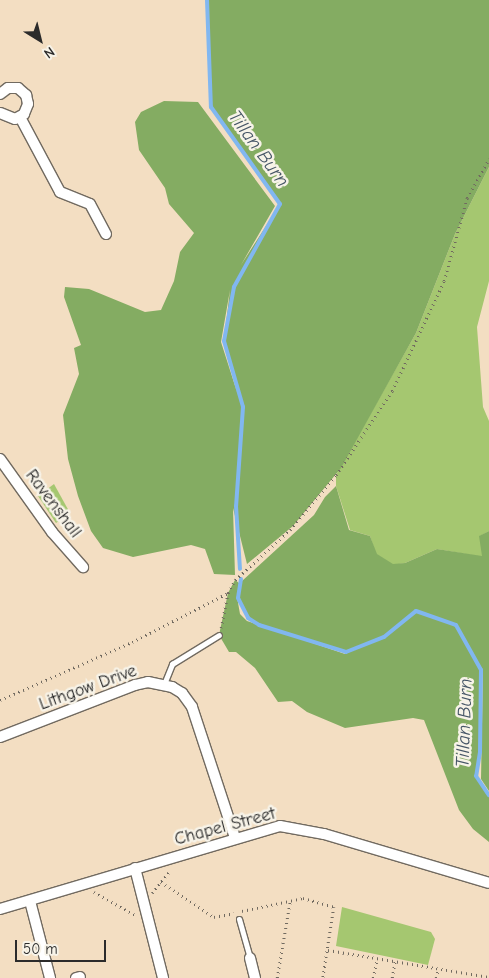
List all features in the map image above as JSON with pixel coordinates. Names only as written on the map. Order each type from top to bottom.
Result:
[{"type":"street","points":[[0,94],[13,88],[26,95],[27,110],[20,117],[10,119],[0,113]]},
{"type":"street","points":[[20,117],[60,192],[90,204],[106,234]]},
{"type":"street","name":"Ravenshall","points":[[0,459],[52,532],[83,566]]},
{"type":"street","name":"Lithgow Drive","points":[[0,737],[135,685],[164,684],[182,693],[192,707],[235,838]]},
{"type":"street","name":"Chapel Street","points":[[0,909],[280,826],[324,834],[489,883]]},
{"type":"street","points":[[135,868],[163,978]]},
{"type":"street","points":[[30,901],[50,978]]},
{"type":"street","points":[[250,958],[255,978]]},
{"type":"lane","points":[[164,684],[172,664],[219,635]]},
{"type":"lane","points":[[239,919],[250,958]]},
{"type":"path","points":[[219,635],[228,593],[235,580],[290,530],[336,475],[392,391],[444,282],[467,198],[489,159]]},
{"type":"path","points":[[0,700],[132,642],[228,593]]},
{"type":"path","points":[[144,902],[182,855]]},
{"type":"path","points":[[161,882],[214,917],[303,898],[334,907],[324,978]]},
{"type":"path","points":[[82,885],[149,923]]},
{"type":"path","points":[[277,978],[290,901]]},
{"type":"path","points":[[328,950],[489,977]]},
{"type":"path","points":[[373,978],[377,959]]},
{"type":"path","points":[[392,978],[395,961]]},
{"type":"path","points":[[436,978],[438,969]]},
{"type":"green space","points":[[207,0],[489,0],[489,167],[455,234],[416,333],[341,468],[293,526],[247,564],[233,508],[235,575],[214,574],[205,549],[191,545],[133,557],[103,548],[91,531],[78,496],[68,459],[63,415],[79,374],[74,348],[81,345],[64,297],[65,287],[89,289],[145,312],[161,310],[174,281],[180,252],[194,233],[169,204],[165,188],[139,150],[135,122],[141,112],[164,101],[198,102],[275,206],[241,265],[280,204],[211,107]],"holes":[[[230,290],[224,341],[237,392],[221,342]]]},
{"type":"green space","points":[[489,167],[489,281],[477,327],[483,407],[489,421],[489,531],[480,536],[483,557],[437,549],[405,563],[393,565],[376,554],[370,536],[350,530],[336,486],[336,475],[416,333],[455,234]]},
{"type":"green space","points":[[54,484],[70,513],[56,523],[38,496]]},
{"type":"green space","points":[[336,486],[349,530],[370,536],[377,554],[393,564],[405,563],[437,549],[482,556],[479,536],[489,531],[489,791],[481,779],[483,670],[468,647],[481,670],[480,752],[476,776],[489,795],[489,842],[473,829],[459,810],[424,720],[413,718],[345,728],[307,712],[292,701],[278,702],[255,668],[236,652],[229,652],[219,635],[228,593],[235,580],[239,583],[237,597],[240,614],[247,621],[345,654],[365,645],[346,652],[260,625],[247,617],[238,597],[242,581],[314,515],[325,497]]},
{"type":"green space","points":[[342,907],[431,932],[435,939],[428,965],[336,946]]},
{"type":"waterway","name":"Tillan Burn","points":[[207,0],[211,107],[280,204],[234,287],[224,341],[243,407],[236,506],[240,569]]},
{"type":"waterway","name":"Tillan Burn","points":[[241,579],[238,598],[248,618],[259,625],[346,652],[384,637],[416,611],[456,625],[481,670],[480,752],[476,776],[489,795]]}]
